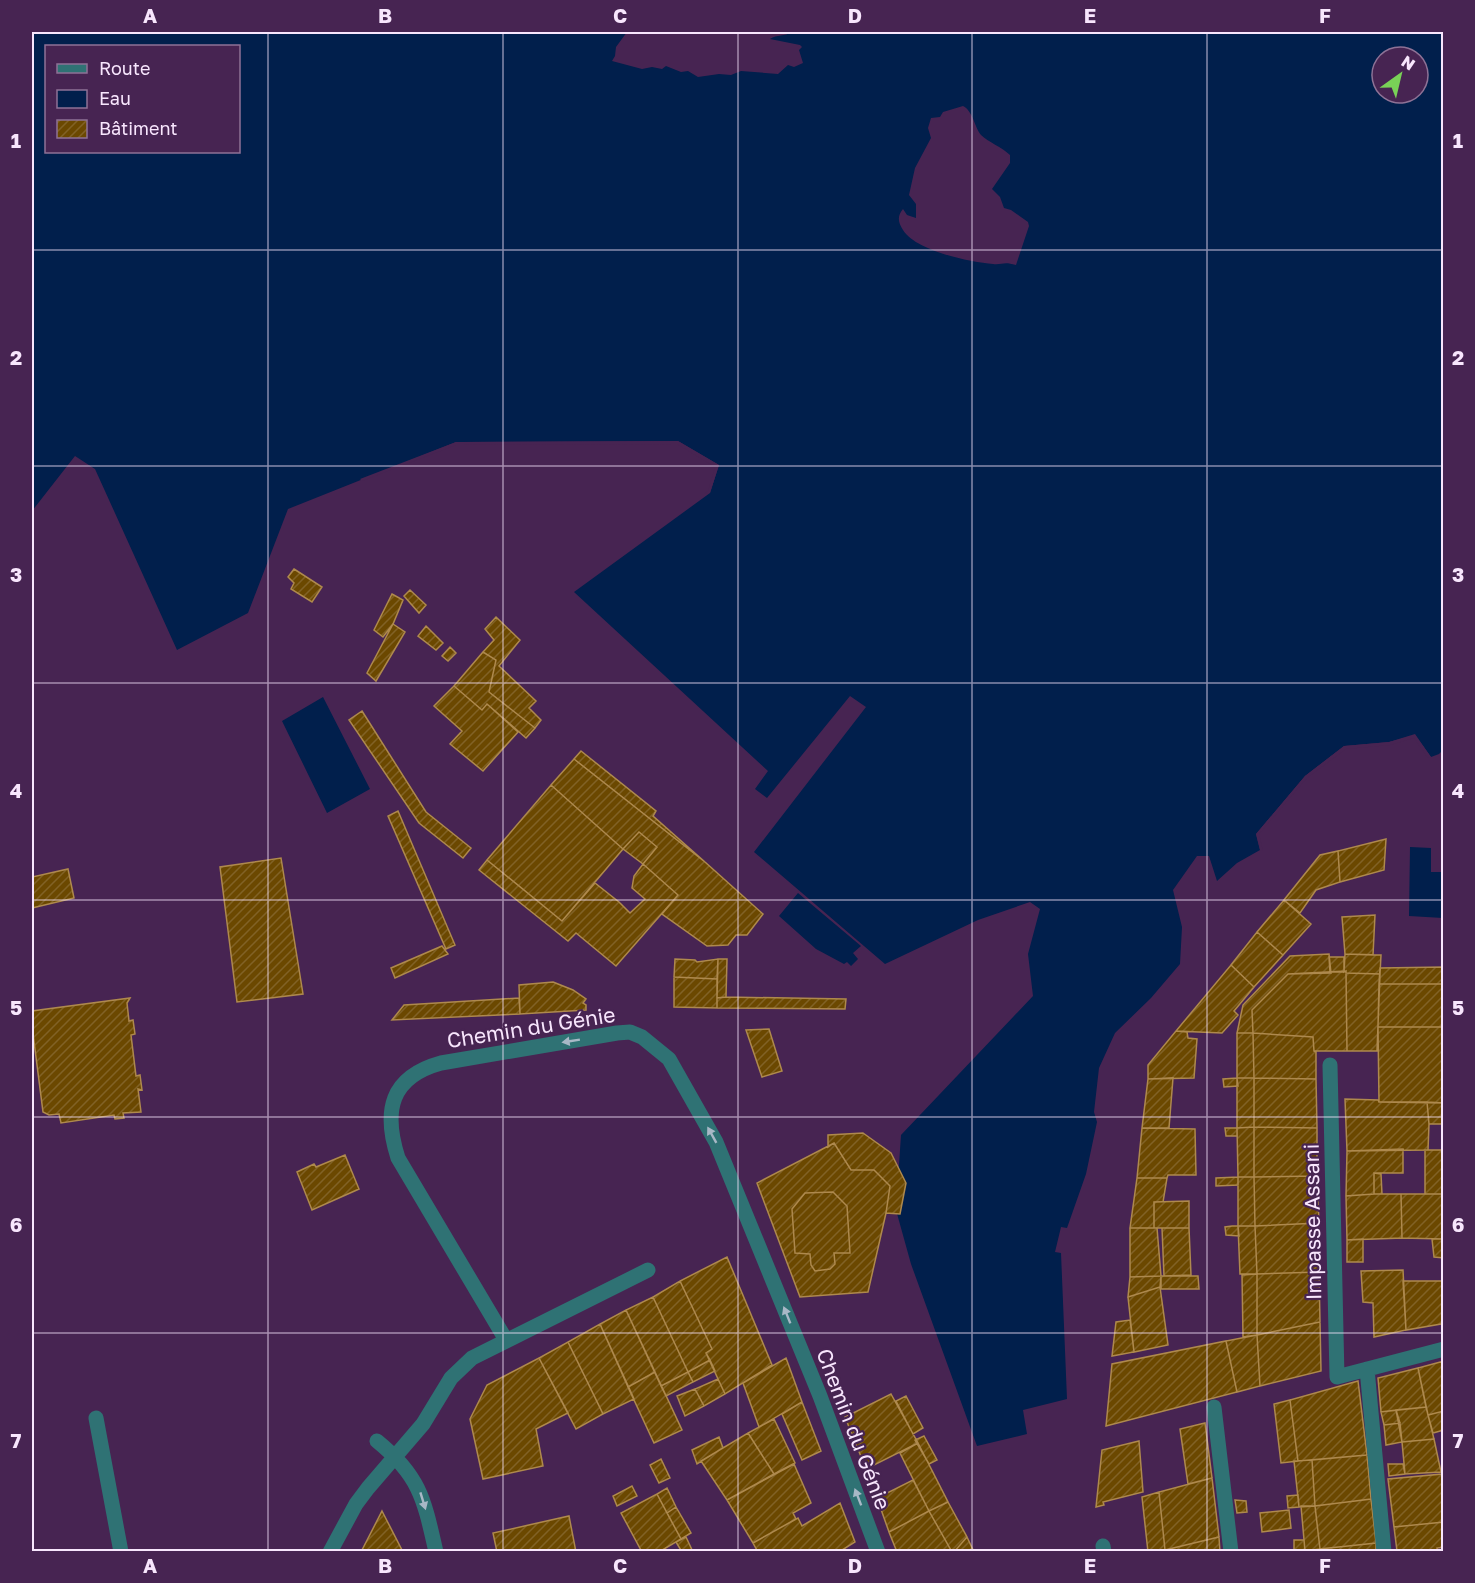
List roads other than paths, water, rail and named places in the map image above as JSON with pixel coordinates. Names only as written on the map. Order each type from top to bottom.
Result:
[{"type":"street","name":"Chemin du Génie","points":[[506,1340],[398,1158],[390,1129],[393,1105],[406,1079],[420,1068],[617,1033],[630,1032],[642,1037],[669,1059],[716,1142],[820,1396],[878,1551]]},
{"type":"street","name":"Impasse Assani","points":[[1330,1065],[1337,1377],[1367,1369]]},
{"type":"street","points":[[330,1551],[356,1504],[423,1424],[451,1378],[471,1358],[648,1270]]},
{"type":"street","points":[[1384,1551],[1367,1369],[1443,1349]]},
{"type":"street","points":[[1214,1407],[1231,1551]]},
{"type":"street","points":[[96,1418],[122,1551]]},
{"type":"street","points":[[377,1441],[396,1457],[417,1484],[436,1551]]},
{"type":"water","points":[[32,32],[627,32],[616,47],[612,61],[642,69],[652,67],[662,69],[666,66],[681,72],[688,71],[698,77],[731,75],[741,71],[778,74],[788,65],[794,67],[803,63],[799,50],[802,47],[800,45],[770,39],[791,32],[1443,32],[1443,750],[1431,757],[1415,735],[1389,742],[1344,746],[1305,776],[1256,834],[1260,850],[1237,863],[1217,881],[1209,856],[1197,856],[1173,890],[1182,927],[1180,964],[1151,998],[1115,1033],[1099,1068],[1094,1112],[1097,1122],[1086,1174],[1067,1228],[1061,1227],[1055,1252],[1061,1253],[1067,1399],[1023,1410],[1027,1434],[977,1446],[911,1264],[896,1210],[901,1135],[1033,996],[1028,954],[1040,909],[1030,902],[978,920],[885,964],[754,852],[866,707],[850,696],[767,798],[755,789],[768,771],[574,592],[710,493],[719,465],[678,441],[456,442],[288,509],[248,613],[177,650],[95,469],[75,456],[32,511]],"holes":[[[963,106],[981,135],[1010,155],[1010,163],[992,189],[1000,197],[1004,208],[1028,222],[1029,226],[1016,265],[983,263],[944,254],[919,244],[903,230],[899,222],[903,209],[907,215],[916,218],[916,204],[909,195],[915,168],[931,138],[928,128],[931,118],[940,117],[943,112]]]},
{"type":"water","points":[[323,697],[370,789],[327,813],[282,721]]},
{"type":"water","points":[[1410,847],[1431,848],[1431,872],[1443,872],[1443,918],[1409,916]]},
{"type":"water","points":[[798,893],[861,946],[853,953],[858,959],[851,966],[847,962],[844,964],[816,949],[779,916]]}]
